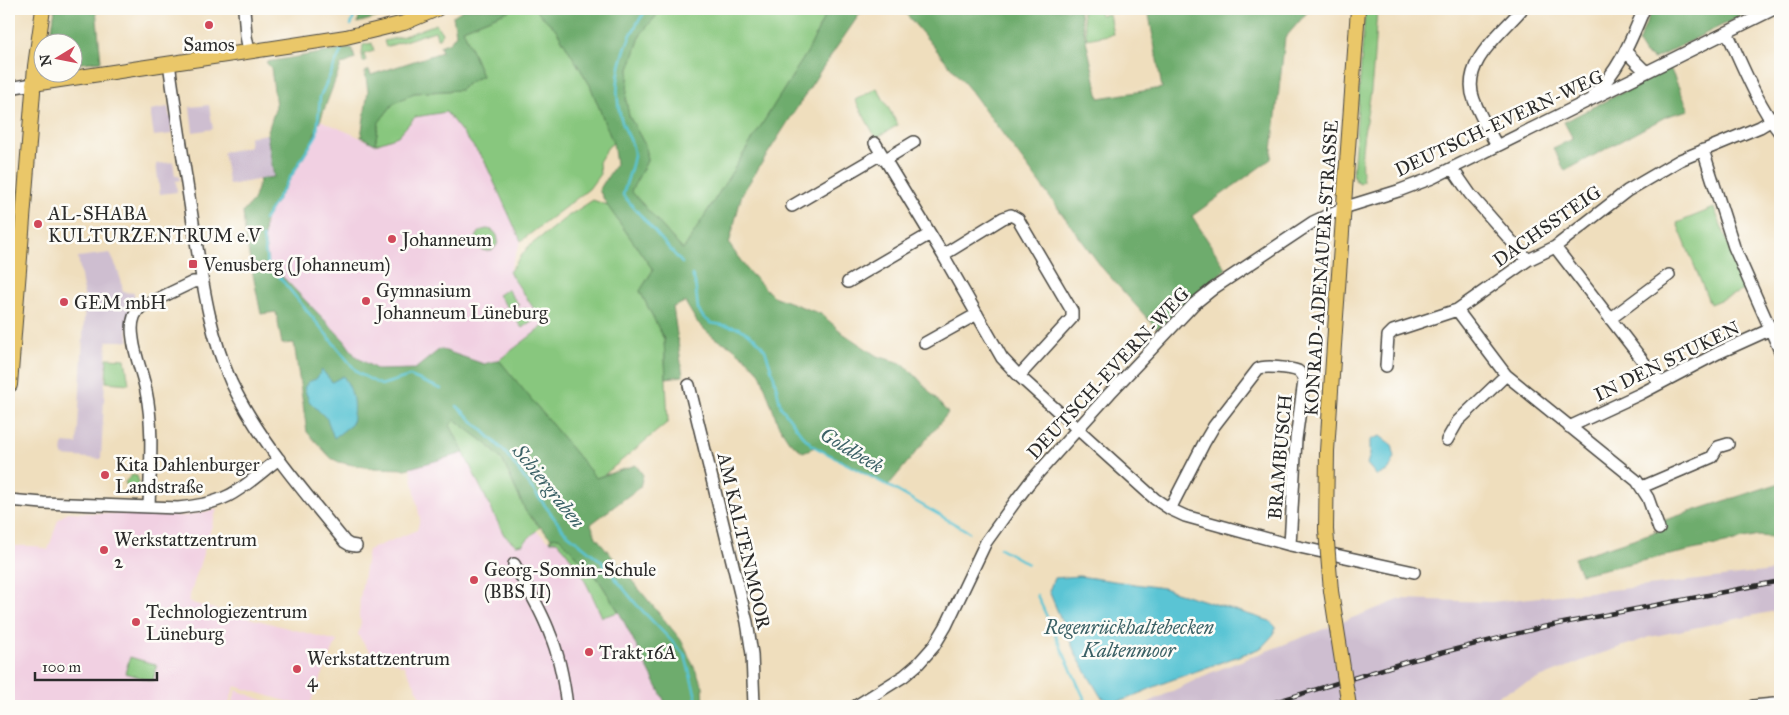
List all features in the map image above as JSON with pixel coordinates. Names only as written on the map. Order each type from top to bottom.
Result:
[{"type":"main road","points":[[10,385],[14,253],[43,9]]},
{"type":"main road","points":[[33,84],[346,37],[386,28],[437,9]]},
{"type":"main road","name":"KONRAD-ADENAUER-STRASSE","points":[[1349,706],[1331,591],[1326,530],[1327,451],[1358,9]]},
{"type":"street","points":[[244,9],[249,51]]},
{"type":"street","points":[[1497,146],[1475,101],[1471,84],[1473,69],[1480,57],[1522,9]]},
{"type":"street","points":[[1582,104],[1604,84],[1626,52],[1644,9]]},
{"type":"street","name":"DEUTSCH-EVERN-WEG","points":[[856,706],[904,676],[934,646],[946,626],[986,542],[1030,482],[1176,322],[1214,288],[1313,222],[1343,208],[1411,186],[1452,168],[1774,9]]},
{"type":"street","points":[[1727,32],[1776,118],[1780,133]]},
{"type":"street","points":[[1626,52],[1646,72]]},
{"type":"street","points":[[169,63],[202,280],[215,338],[230,380],[254,422],[279,459],[345,542],[356,546]]},
{"type":"street","points":[[9,88],[33,84]]},
{"type":"street","name":"DACHSSTEIG","points":[[1386,366],[1388,336],[1390,333],[1457,310],[1528,260],[1554,247],[1622,194],[1673,164],[1776,118]]},
{"type":"street","points":[[792,206],[914,142]]},
{"type":"street","points":[[875,143],[978,314],[1002,358],[1019,376],[1155,499],[1170,509],[1186,516],[1290,545],[1414,572]]},
{"type":"street","points":[[1703,150],[1734,248],[1775,327],[1780,351]]},
{"type":"street","points":[[1452,168],[1470,194],[1528,260]]},
{"type":"street","points":[[943,255],[1003,218],[1011,215],[1018,219],[1072,311],[1072,318],[1019,376]]},
{"type":"street","points":[[848,282],[930,234]]},
{"type":"street","points":[[1554,247],[1660,383]]},
{"type":"street","points":[[1610,319],[1668,275]]},
{"type":"street","points":[[149,507],[150,422],[146,392],[133,343],[133,319],[136,311],[141,307],[193,282],[202,280]]},
{"type":"street","points":[[1457,310],[1506,375],[1642,487],[1659,529]]},
{"type":"street","points":[[925,343],[978,314]]},
{"type":"street","name":"IN DEN STUKEN","points":[[1569,427],[1618,405],[1718,353],[1775,327]]},
{"type":"street","name":"BRAMBUSCH","points":[[1170,509],[1209,435],[1258,370],[1266,366],[1296,370],[1303,376],[1304,381],[1296,439],[1290,545]]},
{"type":"street","points":[[1447,440],[1458,421],[1506,375]]},
{"type":"street","name":"AM KALTENMOOR","points":[[689,385],[747,622],[752,654],[754,706]]},
{"type":"street","points":[[1642,487],[1712,457],[1718,447],[1728,444]]},
{"type":"street","points":[[9,500],[178,508],[200,505],[236,492],[279,459]]},
{"type":"street","points":[[514,564],[540,610],[551,635],[559,660],[567,706]]},
{"type":"street","points":[[1753,706],[1780,704]]},
{"type":"shaded area","points":[[209,105],[213,129],[193,132],[190,107]]},
{"type":"shaded area","points":[[168,107],[170,117],[174,117],[175,124],[171,125],[172,134],[154,136],[150,110]]},
{"type":"shaded area","name":"Johanneum","points":[[446,111],[484,160],[521,241],[509,272],[545,325],[499,360],[484,364],[440,349],[415,369],[378,370],[356,357],[344,340],[268,262],[264,237],[265,220],[310,147],[320,120],[375,144],[398,136],[415,117]]},
{"type":"shaded area","points":[[267,134],[274,177],[229,185],[223,152],[250,147],[249,137]]},
{"type":"shaded area","points":[[173,162],[175,175],[179,175],[180,180],[176,181],[177,192],[160,194],[156,164]]},
{"type":"shaded area","points":[[110,253],[121,280],[123,292],[134,293],[127,329],[129,341],[107,341],[101,459],[62,456],[63,443],[77,444],[85,301],[78,257]]},
{"type":"shaded area","name":"Georg-Sonnin-Schule (BBS II)","points":[[464,453],[490,507],[530,537],[535,530],[550,541],[557,541],[564,548],[585,580],[602,617],[619,612],[667,706],[422,706],[423,700],[404,666],[369,651],[358,635],[361,622],[359,617],[360,598],[368,550],[417,530],[420,519],[410,467]]},
{"type":"shaded area","name":"Technologiezentrum Lüneburg","points":[[217,509],[188,602],[337,641],[309,706],[303,706],[235,686],[228,706],[15,706],[9,704],[9,546],[34,546],[48,550],[58,520],[67,512],[185,516]]},
{"type":"shaded area","points":[[1780,570],[1780,610],[1650,637],[1594,656],[1501,694],[1485,706],[1141,706],[1210,673],[1401,599],[1491,602]]},
{"type":"shaded area","points":[[236,690],[279,706],[231,706]]},
{"type":"green space","points":[[55,9],[96,9],[101,61],[82,63],[82,32],[52,32]]},
{"type":"green space","points":[[362,9],[406,9],[357,23]]},
{"type":"green space","points":[[464,9],[513,9],[463,29],[482,76],[471,81],[460,90],[414,93],[393,104],[379,122],[375,144],[361,137],[368,91],[365,72],[369,70],[371,75],[442,52],[440,46],[450,42],[456,34],[453,16]]},
{"type":"green space","points":[[513,9],[534,9],[555,28],[590,85],[613,143],[608,147],[599,162],[600,174],[589,189],[521,241],[484,160],[446,112],[415,117],[398,136],[375,144],[379,122],[393,104],[414,93],[460,90],[471,81],[482,76],[463,29]]},
{"type":"green space","points":[[534,9],[662,9],[641,34],[629,69],[626,100],[629,116],[645,145],[647,161],[631,191],[683,250],[808,51],[828,9],[868,9],[859,15],[821,70],[742,194],[729,244],[748,271],[773,296],[821,314],[844,334],[877,356],[901,363],[916,376],[948,413],[888,486],[815,447],[803,452],[789,441],[778,424],[760,373],[731,346],[716,339],[705,330],[697,322],[685,302],[673,307],[683,376],[666,378],[664,339],[640,291],[653,270],[607,205],[599,190],[616,164],[613,143],[590,85],[555,28]]},
{"type":"green space","points":[[662,9],[828,9],[808,51],[683,250],[631,191],[647,161],[645,145],[629,116],[626,100],[629,69],[641,34]]},
{"type":"green space","points":[[902,9],[961,9],[965,13],[994,9],[1079,9],[1099,98],[1162,88],[1148,9],[1310,9],[1285,38],[1271,159],[1192,216],[1226,269],[1157,329],[1103,269],[971,91]]},
{"type":"green space","points":[[1082,9],[1098,9],[1100,15],[1109,14],[1113,34],[1087,39]]},
{"type":"green space","points":[[1365,9],[1377,9],[1371,90],[1362,147],[1363,181],[1360,183],[1355,180],[1353,174]]},
{"type":"green space","points":[[1652,9],[1742,9],[1745,14],[1654,59],[1645,54],[1638,43]]},
{"type":"green space","points":[[436,24],[442,33],[439,38],[437,38],[435,31],[386,47],[384,41]]},
{"type":"green space","points":[[372,43],[374,51],[364,54],[366,61],[363,62],[363,45]]},
{"type":"green space","points":[[352,48],[355,59],[341,65],[310,147],[265,220],[264,237],[268,262],[344,340],[356,357],[378,370],[415,369],[440,349],[484,364],[499,360],[596,478],[636,465],[643,475],[640,487],[591,524],[596,537],[681,640],[703,686],[704,706],[667,706],[619,612],[598,579],[559,537],[551,538],[526,512],[503,461],[487,444],[455,420],[450,425],[464,453],[406,469],[371,468],[339,462],[331,458],[307,432],[294,343],[282,344],[276,312],[261,314],[245,235],[243,212],[253,201],[260,179],[274,177],[267,134],[276,106],[271,68],[266,62]]},
{"type":"green space","points":[[1670,68],[1689,110],[1667,116],[1565,171],[1553,148],[1573,139],[1564,122]]},
{"type":"green space","points":[[877,88],[898,125],[876,138],[855,100]]},
{"type":"green space","points":[[593,200],[607,205],[653,270],[640,291],[664,339],[668,422],[604,475],[596,478],[499,360],[545,325],[509,272],[528,247],[568,216]]},
{"type":"green space","points":[[1714,208],[1747,289],[1710,304],[1677,223]]},
{"type":"green space","points":[[487,229],[495,232],[498,240],[495,248],[487,251],[479,248],[476,240],[479,232]]},
{"type":"green space","points":[[507,289],[519,305],[510,311],[498,295]]},
{"type":"green space","points":[[525,308],[533,320],[522,328],[514,317]]},
{"type":"green space","points":[[107,358],[125,359],[129,384],[106,382]]},
{"type":"green space","points":[[455,419],[487,444],[503,461],[526,512],[540,527],[523,544],[516,545],[504,535],[450,425]]},
{"type":"green space","points":[[132,475],[137,476],[142,492],[136,495],[130,492],[125,482]]},
{"type":"green space","points":[[1780,483],[1780,538],[1758,536],[1581,574],[1574,558],[1664,529],[1662,521]]},
{"type":"green space","points":[[559,537],[598,579],[619,612],[602,617],[588,587],[571,558],[557,541],[550,541],[551,538]]},
{"type":"green space","points":[[130,657],[157,665],[153,681],[125,673]]},
{"type":"water","points":[[322,370],[332,382],[343,376],[353,399],[352,424],[334,438],[327,419],[309,401],[304,388],[308,382],[316,379]]},
{"type":"water","points":[[1380,436],[1392,445],[1395,457],[1389,470],[1377,476],[1367,464],[1370,454],[1370,440]]},
{"type":"water","name":"Regenrückhaltebecken Kaltenmoor","points":[[1079,576],[1163,588],[1270,621],[1276,627],[1274,634],[1261,648],[1166,682],[1124,700],[1112,702],[1101,697],[1076,655],[1049,591],[1054,578]]},
{"type":"waterway","name":"Schiergraben","points":[[351,25],[357,9]]},
{"type":"waterway","name":"Goldbeek","points":[[647,9],[631,34],[625,48],[618,77],[617,92],[622,122],[633,145],[634,154],[623,195],[682,263]]},
{"type":"waterway","name":"Schiergraben","points":[[264,220],[317,134],[320,97],[342,49]]},
{"type":"waterway","name":"Schiergraben","points":[[263,237],[267,262],[358,373],[381,385],[410,376],[441,389]]},
{"type":"waterway","name":"Goldbeek","points":[[692,275],[695,282],[698,309],[703,317],[711,323],[739,328],[755,338],[765,350],[781,407],[802,435],[813,446],[969,532]]},
{"type":"waterway","name":"Schiergraben","points":[[457,406],[504,451],[564,531],[601,561],[636,604],[685,655],[696,697],[696,706]]},
{"type":"waterway","name":"Goldbeek","points":[[1000,548],[1028,564]]},
{"type":"waterway","name":"Goldbeek","points":[[1037,595],[1089,706]]},
{"type":"waterway","name":"Schiergraben","points":[[1070,706],[1085,700]]},
{"type":"railway","points":[[1262,706],[1409,661],[1543,627],[1780,581]]},
{"type":"place","name":"Samos","points":[[209,25]]},
{"type":"place","name":"AL-SHABA KULTURZENTRUM e.V","points":[[38,224]]},
{"type":"place","name":"Johanneum","points":[[392,239]]},
{"type":"place","name":"Venusberg (Johanneum)","points":[[193,264]]},
{"type":"place","name":"Gymnasium Johanneum Lüneburg","points":[[366,301]]},
{"type":"place","name":"GEM mbH","points":[[64,302]]},
{"type":"place","name":"Kita Dahlenburger Landstraße","points":[[105,475]]},
{"type":"place","name":"Werkstattzentrum 2","points":[[104,550]]},
{"type":"place","name":"Georg-Sonnin-Schule (BBS II)","points":[[474,580]]},
{"type":"place","name":"Technologiezentrum Lüneburg","points":[[136,622]]},
{"type":"place","name":"Trakt 16A","points":[[589,652]]},
{"type":"place","name":"Werkstattzentrum 4","points":[[297,669]]}]
